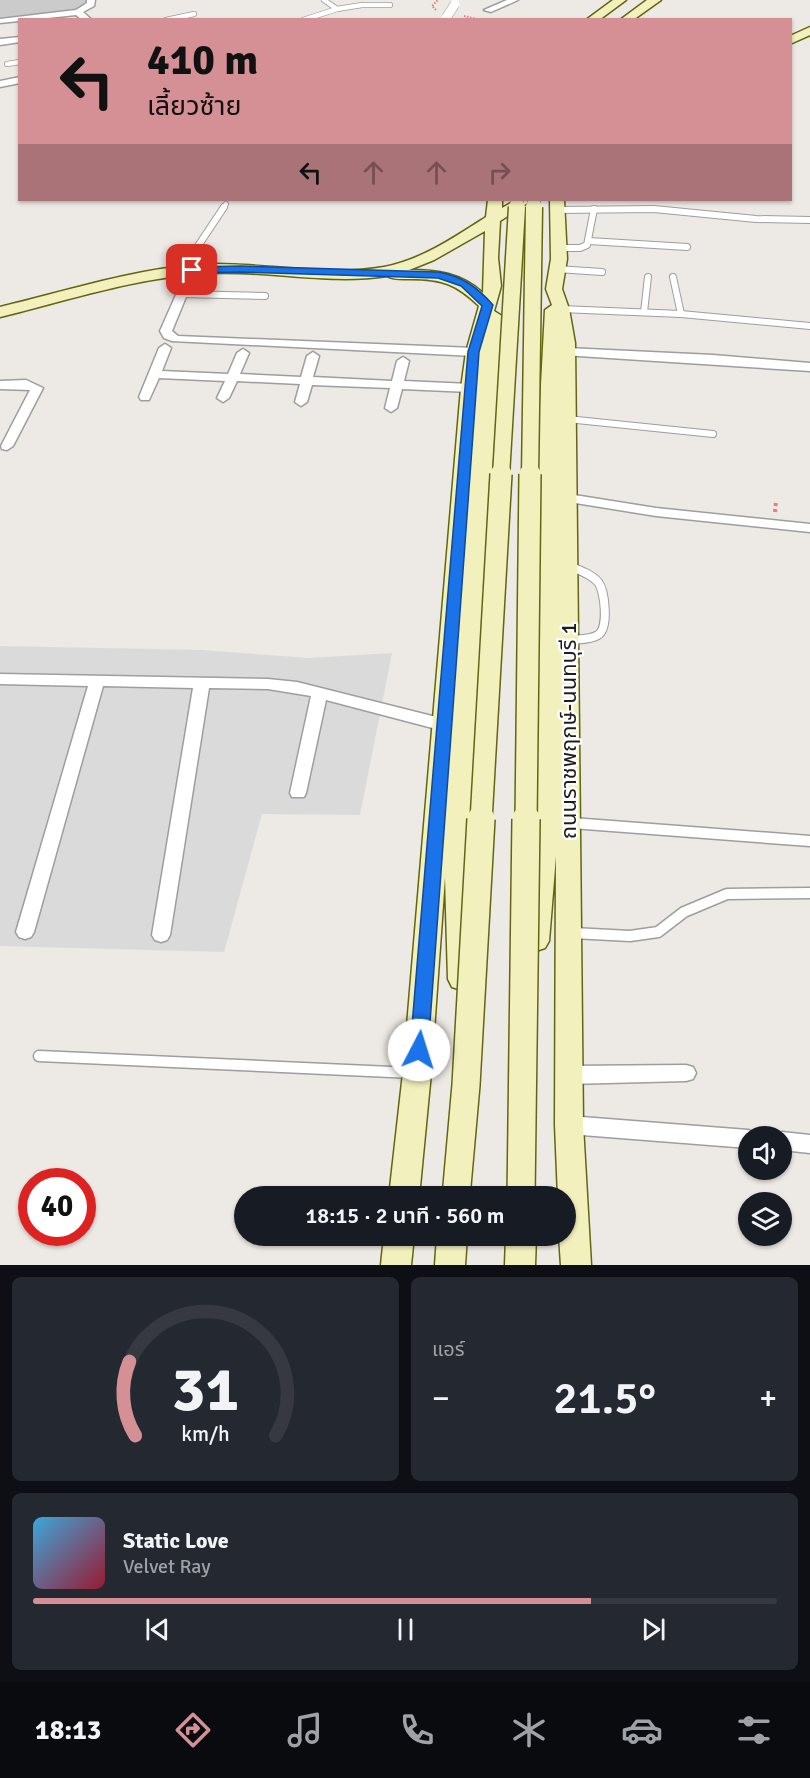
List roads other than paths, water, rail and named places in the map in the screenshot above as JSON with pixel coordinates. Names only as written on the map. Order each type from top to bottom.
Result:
[{"type":"main road","points":[[594,18],[620,0]]},
{"type":"main road","points":[[611,18],[635,0]]},
{"type":"main road","points":[[628,18],[655,0]]},
{"type":"main road","points":[[644,18],[671,0]]},
{"type":"main road","points":[[792,40],[810,30]]},
{"type":"main road","points":[[276,270],[370,264],[393,260],[421,252],[502,206],[521,201]]},
{"type":"main road","name":"ถนนราชพฤกษ์-นนทบุรี 1","points":[[521,1186],[534,201]]},
{"type":"main road","name":"ถนนราชพฤกษ์-นนทบุรี 1","points":[[557,205],[556,269],[567,355],[558,421],[568,498],[569,1125],[576,1265]]},
{"type":"main road","points":[[366,274],[431,255],[457,241],[502,206]]},
{"type":"main road","points":[[466,1085],[456,853],[485,420],[494,329],[490,296],[490,251],[502,206]]},
{"type":"main road","points":[[502,206],[529,218],[556,269],[558,421],[546,832],[522,1085]]},
{"type":"main road","points":[[457,1186],[466,1085],[502,206]]},
{"type":"main road","points":[[490,251],[517,240],[556,269]]},
{"type":"main road","points":[[457,241],[473,242],[490,251]]},
{"type":"main road","points":[[0,312],[134,280],[196,269],[438,275],[451,277],[490,296]]},
{"type":"main road","points":[[405,1186],[417,1074],[470,388],[474,352],[490,296]]},
{"type":"main road","points":[[396,1265],[398,1246]]},
{"type":"main road","points":[[450,1265],[451,1246]]},
{"type":"main road","points":[[520,1265],[521,1246]]},
{"type":"street","points":[[26,18],[78,12],[91,4],[91,0]]},
{"type":"street","points":[[488,10],[514,0]]},
{"type":"street","points":[[447,18],[459,2]]},
{"type":"street","points":[[78,12],[86,18]]},
{"type":"street","points":[[0,21],[18,19]]},
{"type":"street","points":[[0,42],[18,39]]},
{"type":"street","points":[[0,84],[18,80]]},
{"type":"street","points":[[196,269],[166,331],[168,336],[176,339],[474,352]]},
{"type":"street","points":[[145,397],[165,348]]},
{"type":"street","points":[[223,398],[243,353]]},
{"type":"street","points":[[567,355],[713,359],[810,367]]},
{"type":"street","points":[[567,355],[810,373]]},
{"type":"street","points":[[301,402],[313,356]]},
{"type":"street","points":[[391,408],[403,361]]},
{"type":"street","points":[[154,374],[470,388]]},
{"type":"street","points":[[0,385],[26,384],[37,388],[7,446]]},
{"type":"street","points":[[568,498],[656,512],[810,528]]},
{"type":"street","points":[[0,679],[268,684],[297,687],[444,725]]},
{"type":"street","points":[[26,932],[97,681]]},
{"type":"street","points":[[161,935],[202,683]]},
{"type":"street","points":[[298,793],[320,693]]},
{"type":"street","points":[[569,1075],[686,1073]]},
{"type":"street","points":[[569,1125],[738,1138]]},
{"type":"street","points":[[792,1142],[810,1144]]},
{"type":"lane","points":[[324,0],[337,9]]},
{"type":"lane","points":[[309,18],[337,9],[362,5],[390,5]]},
{"type":"lane","points":[[175,18],[194,14]]},
{"type":"lane","points":[[7,64],[18,62]]},
{"type":"lane","points":[[196,269],[195,252],[204,234],[226,204]]},
{"type":"lane","points":[[557,205],[594,209],[654,209],[756,219],[810,220]]},
{"type":"lane","points":[[556,269],[589,242],[594,209]]},
{"type":"lane","points":[[589,242],[687,247]]},
{"type":"lane","points":[[556,269],[602,272]]},
{"type":"lane","points":[[556,269],[644,312],[810,326]]},
{"type":"lane","points":[[644,312],[648,277]]},
{"type":"lane","points":[[673,277],[681,314]]},
{"type":"lane","points":[[182,294],[266,296]]},
{"type":"lane","points":[[558,421],[713,434]]},
{"type":"lane","points":[[568,565],[593,576],[605,593],[604,627],[601,633],[595,637],[568,641]]},
{"type":"lane","points":[[568,822],[810,841]]},
{"type":"lane","points":[[568,933],[630,936],[658,932],[684,912],[727,894],[810,893]]},
{"type":"lane","points":[[39,1056],[417,1074]]}]
